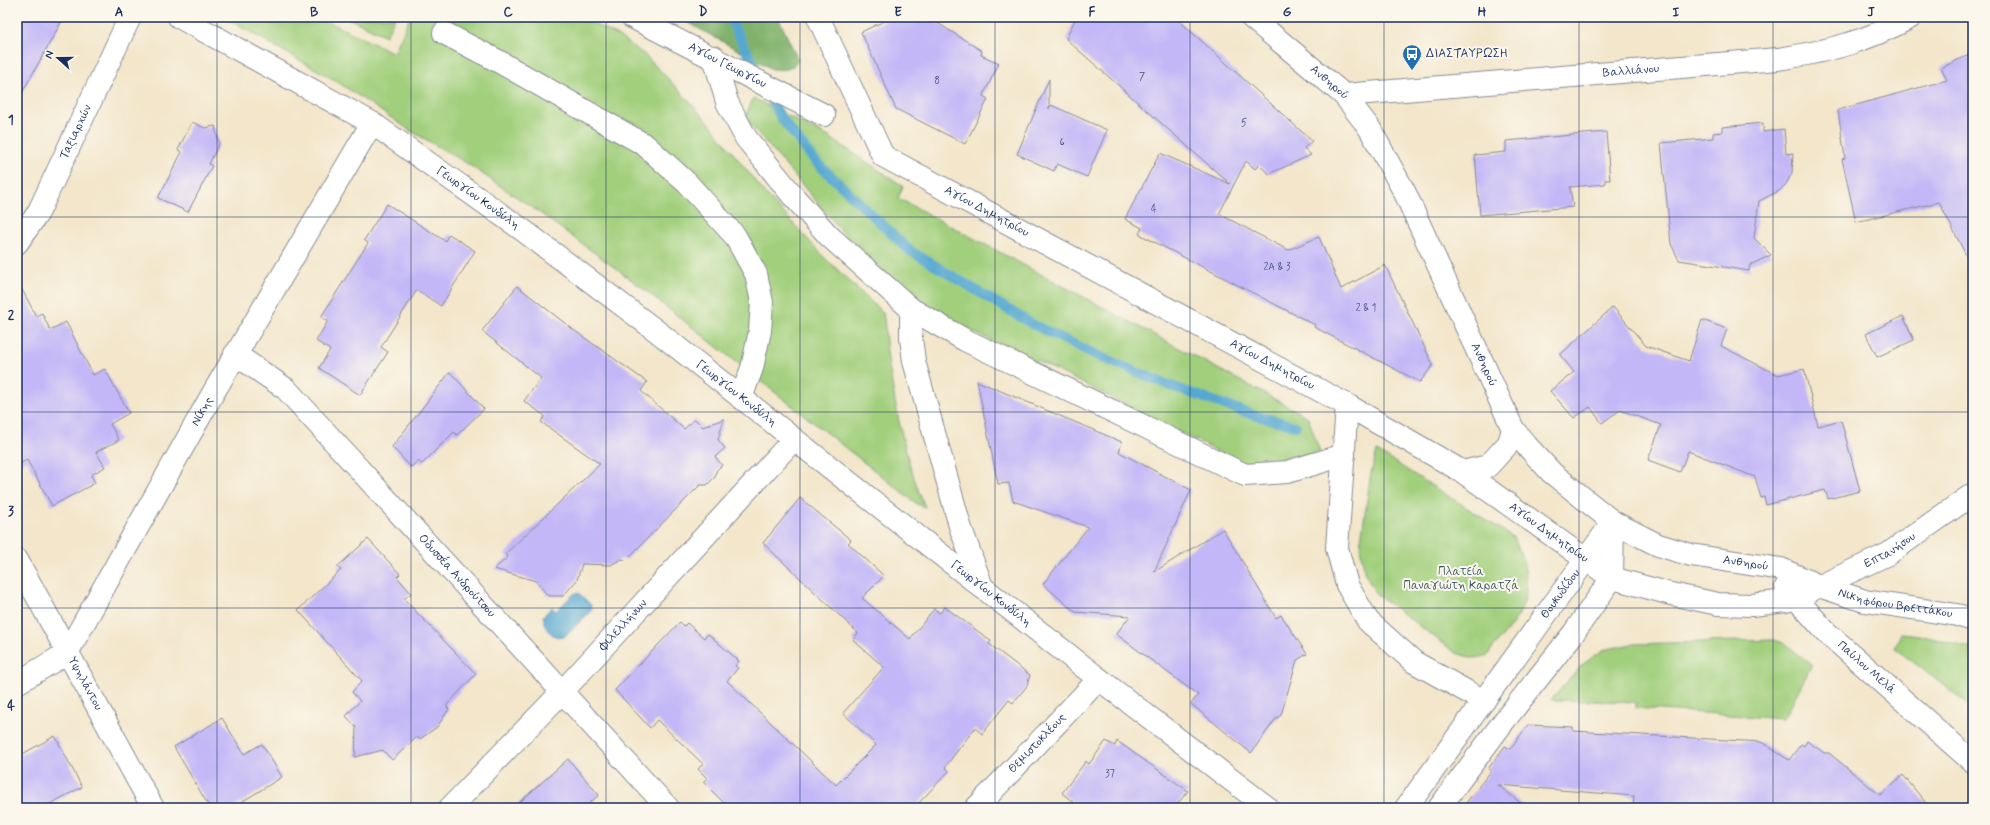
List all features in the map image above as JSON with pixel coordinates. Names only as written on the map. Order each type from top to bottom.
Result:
[{"type":"street","name":"Ταξιαρχών","points":[[17,243],[38,213],[130,17]]},
{"type":"street","name":"Γεωργίου Κονδύλη","points":[[179,17],[372,123],[524,231],[1268,808]]},
{"type":"street","name":"Αγίου Γεωργίου","points":[[632,17],[662,25],[714,57],[815,110]]},
{"type":"street","name":"Αγίου Δημητρίου","points":[[818,17],[883,156],[1347,405],[1463,472],[1612,578],[1671,594],[1718,604],[1752,605],[1786,601],[1805,593]]},
{"type":"street","name":"Ανθηρού","points":[[1252,17],[1344,95],[1370,129],[1405,193],[1513,429],[1552,473],[1613,522],[1658,545],[1691,555],[1781,569],[1805,593]]},
{"type":"street","name":"Βαλλιάνου","points":[[1344,95],[1778,59],[1823,52],[1855,43],[1911,17]]},
{"type":"street","points":[[444,33],[505,65],[644,145],[687,183],[735,236],[756,274],[762,302],[760,331],[752,368],[741,398]]},
{"type":"street","points":[[714,57],[727,102],[746,138],[793,196],[829,236],[911,309],[964,340],[1245,475],[1287,472],[1344,455]]},
{"type":"street","name":"Νίκης","points":[[17,683],[67,653],[236,354],[372,123]]},
{"type":"street","points":[[911,309],[911,338],[914,361],[960,526],[982,587]]},
{"type":"street","name":"Οδυσσέα Ανδρούτσου","points":[[236,354],[286,389],[668,808]]},
{"type":"street","points":[[1347,405],[1337,548],[1347,585],[1368,621],[1414,662],[1484,701]]},
{"type":"street","points":[[1463,472],[1488,466],[1509,443],[1513,429]]},
{"type":"street","name":"Φιλελλήνων","points":[[450,808],[562,692],[794,439]]},
{"type":"street","name":"Επτανήσου","points":[[1805,593],[1888,554],[1973,494]]},
{"type":"street","points":[[1439,808],[1572,634],[1612,578],[1613,522]]},
{"type":"street","name":"Θουκυδίδου","points":[[1406,808],[1613,522]]},
{"type":"street","name":"Υψηλάντου","points":[[17,560],[153,808]]},
{"type":"street","name":"Νικηφόρου Βρεττάκου","points":[[1805,593],[1958,615],[1973,620]]},
{"type":"street","name":"Παύλου Μελά","points":[[1805,593],[1826,632],[1973,762]]},
{"type":"street","name":"Θεμιστοκλέους","points":[[976,808],[1099,678]]},
{"type":"green space","points":[[223,17],[318,17],[394,53],[410,17],[580,17],[618,36],[645,55],[675,86],[710,124],[764,192],[825,258],[883,313],[893,392],[901,431],[911,470],[925,507],[917,504],[637,284],[540,213],[465,162],[411,131],[333,79]]},
{"type":"green space","points":[[346,17],[395,17],[386,36]]},
{"type":"green space","points":[[678,17],[778,17],[798,60],[794,66],[790,68],[772,69]]},
{"type":"green space","points":[[753,98],[829,137],[903,186],[898,198],[1308,417],[1320,452],[1247,466],[1048,366],[949,321],[927,306],[857,249],[745,118]]},
{"type":"green space","name":"Πλατεία Παναγιώτη Καρατζά","points":[[1377,451],[1513,537],[1524,565],[1526,575],[1526,595],[1516,619],[1487,656],[1473,658],[1456,653],[1376,594],[1365,573],[1360,547],[1371,473]]},
{"type":"green space","points":[[1901,633],[1920,635],[1973,649],[1973,708],[1895,648]]},
{"type":"green space","points":[[1774,640],[1784,643],[1812,665],[1783,719],[1636,708],[1636,702],[1551,700],[1583,664],[1603,650],[1632,644]]},
{"type":"water","points":[[575,593],[579,593],[591,605],[592,610],[564,637],[558,637],[551,633],[545,626],[543,616],[552,607],[556,611]]},
{"type":"building","points":[[17,17],[64,17],[17,102]]},
{"type":"building","points":[[893,17],[928,17],[982,51],[981,55],[999,63],[983,96],[988,99],[965,144],[896,109],[861,32]]},
{"type":"building","points":[[1076,17],[1175,17],[1312,141],[1304,148],[1311,155],[1269,174],[1259,165],[1255,169],[1246,161],[1219,214],[1288,250],[1319,237],[1341,289],[1385,265],[1433,365],[1420,382],[1314,327],[1315,325],[1139,234],[1142,228],[1125,219],[1160,153],[1230,184],[1066,39]]},
{"type":"building","points":[[1973,53],[1973,269],[1939,202],[1856,222],[1842,159],[1845,158],[1838,110],[1947,80],[1941,68]]},
{"type":"building","points":[[1049,79],[1049,109],[1051,105],[1107,130],[1087,177],[1057,164],[1054,171],[1017,154]]},
{"type":"building","points":[[192,122],[205,128],[215,126],[219,144],[209,164],[212,166],[188,212],[158,198],[182,152],[178,150]]},
{"type":"building","points":[[1763,123],[1763,132],[1784,129],[1786,154],[1793,153],[1792,173],[1786,184],[1779,191],[1759,201],[1754,238],[1771,255],[1750,265],[1749,271],[1679,260],[1671,244],[1661,143],[1713,138],[1713,133],[1722,132],[1722,127]]},
{"type":"building","points":[[1606,132],[1610,180],[1605,180],[1605,184],[1570,187],[1573,207],[1480,215],[1475,155],[1506,152],[1506,141]]},
{"type":"building","points":[[387,204],[445,241],[449,234],[475,251],[441,306],[417,290],[381,347],[388,352],[360,395],[319,368],[330,350],[316,341],[328,321],[321,317],[368,243],[364,240]]},
{"type":"building","points":[[17,280],[36,316],[42,313],[50,330],[66,322],[93,375],[105,369],[129,413],[110,424],[119,440],[96,452],[105,467],[91,475],[95,483],[52,506],[27,460],[17,465]]},
{"type":"building","points":[[517,286],[575,331],[647,382],[641,391],[684,429],[695,419],[703,427],[724,419],[718,440],[725,448],[715,457],[722,465],[716,471],[715,477],[707,485],[700,485],[626,560],[621,559],[611,565],[582,564],[577,580],[563,596],[548,596],[536,581],[494,569],[508,557],[505,554],[600,464],[541,422],[545,416],[524,401],[541,378],[482,331]]},
{"type":"building","points":[[1613,307],[1646,346],[1689,361],[1702,320],[1727,329],[1721,346],[1778,375],[1804,369],[1818,426],[1841,420],[1860,491],[1828,499],[1825,490],[1766,505],[1764,497],[1761,498],[1755,477],[1688,451],[1680,472],[1648,460],[1661,425],[1620,410],[1602,423],[1590,407],[1574,418],[1550,391],[1574,372],[1560,355]]},
{"type":"building","points":[[1903,316],[1914,340],[1877,357],[1866,334]]},
{"type":"building","points":[[450,372],[484,409],[457,435],[454,432],[422,464],[418,461],[411,467],[392,447]]},
{"type":"building","points":[[977,381],[1122,442],[1119,452],[1191,490],[1154,572],[1223,529],[1276,618],[1281,615],[1307,654],[1297,660],[1281,715],[1275,720],[1251,753],[1191,704],[1198,695],[1116,634],[1130,616],[1075,612],[1043,584],[1088,527],[1013,501],[1009,483],[998,484]]},
{"type":"building","points":[[800,498],[851,540],[848,543],[884,576],[862,598],[910,639],[934,609],[940,613],[945,607],[991,641],[989,644],[1030,675],[1027,686],[1013,703],[1009,700],[982,734],[975,728],[945,767],[949,771],[914,808],[729,808],[703,782],[707,778],[698,769],[703,764],[657,720],[650,728],[615,690],[680,622],[684,626],[687,623],[704,638],[708,634],[739,661],[735,666],[738,668],[727,681],[836,785],[876,745],[843,713],[884,667],[853,640],[858,633],[763,543]]},
{"type":"building","points":[[368,539],[400,574],[397,577],[411,593],[404,599],[476,674],[446,706],[449,709],[437,727],[420,739],[417,737],[392,760],[383,750],[355,757],[356,727],[346,716],[360,701],[352,692],[362,681],[298,610],[341,570],[337,567]]},
{"type":"building","points":[[222,718],[244,754],[262,744],[282,777],[232,808],[210,808],[174,747]]},
{"type":"building","points":[[1528,725],[1573,727],[1573,731],[1761,742],[1789,760],[1801,744],[1804,746],[1807,741],[1824,753],[1829,753],[1880,795],[1903,775],[1930,808],[1633,808],[1634,796],[1498,785],[1527,808],[1462,808],[1491,771],[1488,769],[1505,746],[1510,749]]},
{"type":"building","points":[[55,736],[82,787],[42,808],[17,808],[17,757]]},
{"type":"building","points":[[1106,741],[1115,746],[1117,741],[1188,791],[1174,808],[1080,808],[1062,793],[1086,761],[1089,764]]},
{"type":"building","points":[[568,759],[599,795],[584,808],[513,808]]},
{"type":"waterway","points":[[729,17],[781,118],[814,160],[909,250],[1032,324],[1103,358],[1171,386],[1253,415],[1296,426]]},
{"type":"place","name":"ΔΙΑΣΤΑΥΡΩΣΗ","points":[[1412,71]]}]
